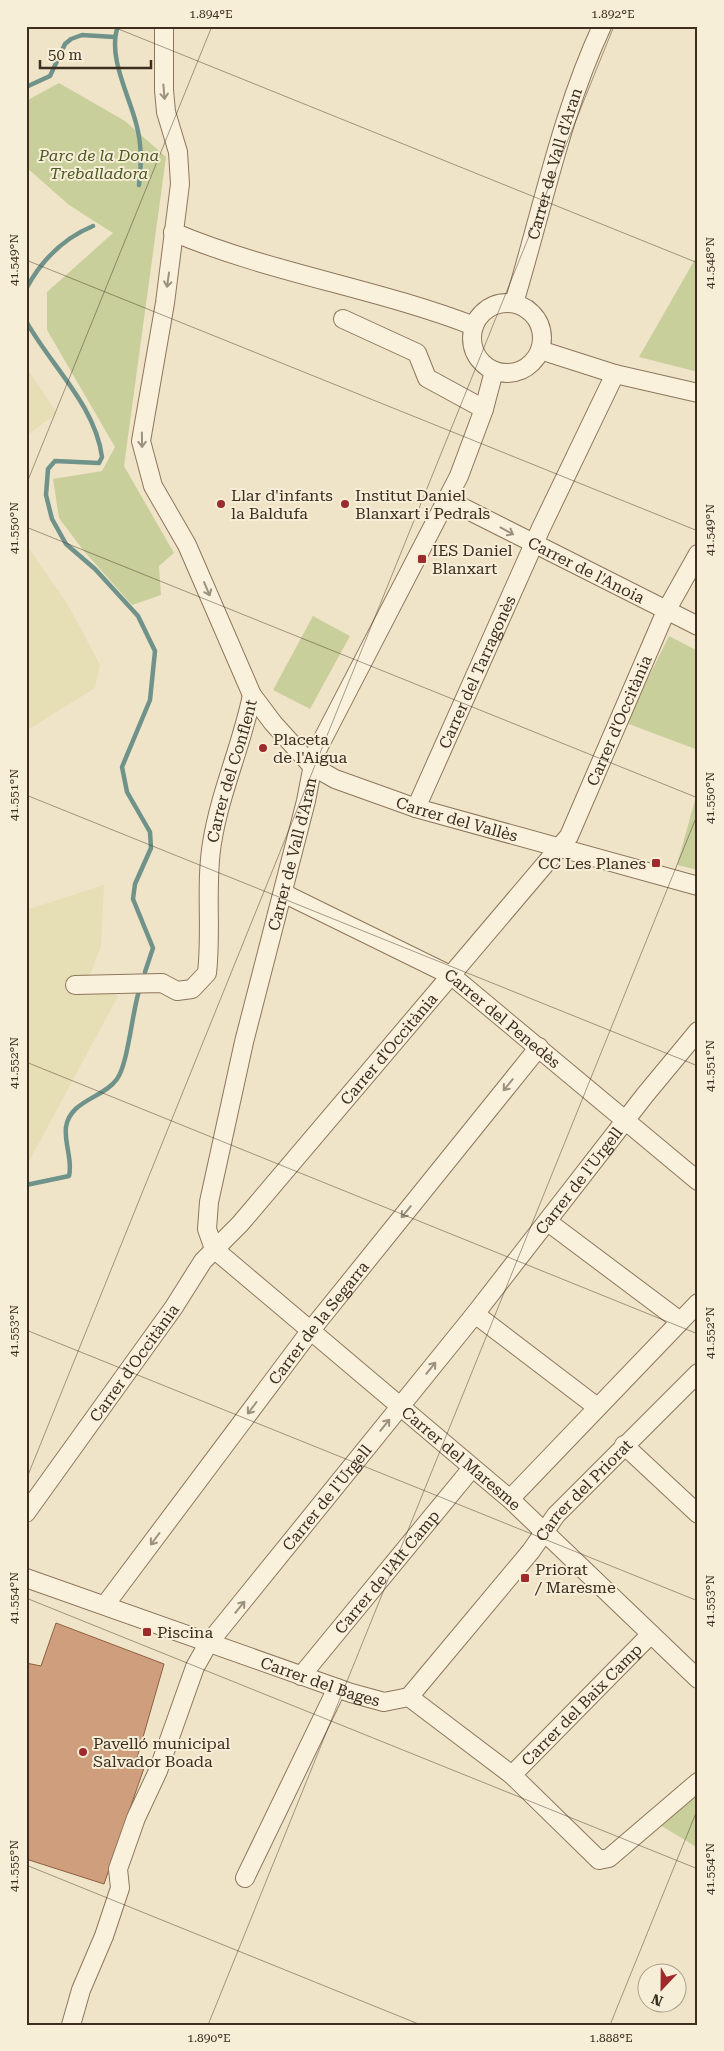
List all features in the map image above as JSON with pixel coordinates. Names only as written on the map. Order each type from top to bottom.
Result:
[{"type":"street","name":"Carrer del Conflent","points":[[75,985],[162,983],[177,991],[192,989],[207,973],[211,844],[221,798],[246,725],[252,695],[187,545],[153,486],[141,441],[164,303],[180,184],[180,167],[166,112],[164,26]]},
{"type":"street","name":"Carrer de Vall d'Aran","points":[[514,303],[562,133],[578,84],[602,26]]},
{"type":"street","points":[[173,232],[263,264],[346,286],[474,326]]},
{"type":"street","points":[[514,303],[524,307],[536,318],[543,337],[540,350],[535,360],[523,370],[506,373],[494,371],[488,368],[476,355],[472,336],[474,326],[487,309],[495,304],[514,303]]},
{"type":"street","points":[[343,319],[417,353],[427,378],[484,409]]},
{"type":"street","points":[[540,350],[615,374],[698,393]]},
{"type":"street","name":"Carrer de Vall d'Aran","points":[[214,1249],[207,1229],[209,1202],[244,1042],[319,744],[448,500],[484,409],[494,371]]},
{"type":"street","name":"Carrer del Tarragonès","points":[[416,808],[534,544],[615,374]]},
{"type":"street","name":"Carrer de l'Anoia","points":[[448,500],[698,626]]},
{"type":"street","name":"Carrer d'Occitània","points":[[26,1513],[174,1307],[203,1261],[240,1224],[560,848],[574,824],[666,611],[698,554]]},
{"type":"street","name":"Carrer del Vallès","points":[[252,695],[312,766],[335,779],[416,808],[698,886]]},
{"type":"street","name":"Carrer del Penedès","points":[[283,893],[452,976],[626,1119],[698,1181]]},
{"type":"street","name":"Carrer de l'Urgell","points":[[71,2025],[81,1990],[104,1936],[120,1888],[118,1869],[136,1818],[158,1771],[195,1667],[208,1644],[475,1314],[626,1119],[698,1031]]},
{"type":"street","name":"Carrer de la Segarra","points":[[105,1605],[311,1330],[538,1047]]},
{"type":"street","points":[[548,1222],[680,1321]]},
{"type":"street","name":"Carrer del Maresme","points":[[214,1249],[510,1499],[698,1679]]},
{"type":"street","points":[[510,1499],[698,1303]]},
{"type":"street","points":[[475,1314],[597,1407]]},
{"type":"street","name":"Carrer del Priorat","points":[[409,1697],[556,1515],[694,1377]]},
{"type":"street","points":[[624,1445],[698,1514]]},
{"type":"street","name":"Carrer de l'Alt Camp","points":[[301,1676],[472,1468]]},
{"type":"street","name":"Carrer del Bages","points":[[26,1578],[105,1605],[208,1644],[337,1688],[384,1702],[409,1697]]},
{"type":"street","name":"Carrer del Baix Camp","points":[[512,1775],[651,1634]]},
{"type":"street","points":[[245,1878],[337,1688]]},
{"type":"street","points":[[409,1697],[512,1775],[599,1860],[609,1858],[698,1782]]},
{"type":"shaded area","points":[[26,367],[57,413],[26,434]]},
{"type":"shaded area","points":[[26,544],[68,605],[100,665],[95,688],[26,731]]},
{"type":"shaded area","points":[[104,885],[101,946],[88,980],[118,996],[26,1167],[26,910]]},
{"type":"green space","name":"Parc de la Dona Treballadora","points":[[59,83],[125,121],[166,157],[124,466],[174,553],[159,566],[161,595],[132,605],[83,550],[59,518],[53,479],[102,471],[115,447],[47,330],[47,292],[113,233],[69,205],[26,167],[26,101]]},
{"type":"green space","points":[[698,254],[698,372],[639,357]]},
{"type":"green space","points":[[313,616],[350,636],[310,709],[273,690]]},
{"type":"green space","points":[[669,636],[698,651],[698,750],[626,723]]},
{"type":"green space","points":[[698,789],[698,870],[677,865]]},
{"type":"green space","points":[[698,1793],[698,1848],[660,1825]]},
{"type":"building","name":"Pavelló municipal Salvador Boada","points":[[56,1623],[164,1664],[135,1765],[144,1768],[104,1884],[26,1859],[26,1663],[41,1666]]},
{"type":"waterway","points":[[118,26],[115,38],[117,62],[139,138],[141,161],[139,185]]},
{"type":"waterway","points":[[26,87],[50,76],[65,44],[71,39],[82,35],[114,37]]},
{"type":"waterway","points":[[26,289],[39,269],[54,252],[72,237],[93,226]]},
{"type":"waterway","points":[[26,321],[71,386],[91,420],[98,438],[102,457],[99,463],[55,461],[48,469],[46,495],[52,519],[66,544],[95,569],[138,616],[155,651],[150,700],[122,767],[127,792],[150,832],[151,848],[135,884],[133,899],[153,948],[145,972]]},
{"type":"waterway","points":[[26,1185],[69,1176],[70,1164],[66,1140],[66,1127],[69,1118],[80,1105],[111,1085],[121,1072],[139,991]]},
{"type":"place","name":"Llar d'infants la Baldufa","points":[[221,504]]},
{"type":"place","name":"Institut Daniel Blanxart i Pedrals","points":[[345,504]]},
{"type":"place","name":"IES Daniel Blanxart","points":[[422,559]]},
{"type":"place","name":"Placeta de l'Aigua","points":[[263,748]]},
{"type":"place","name":"CC Les Planes","points":[[656,863]]},
{"type":"place","name":"Priorat / Maresme","points":[[525,1578]]},
{"type":"place","name":"Piscina","points":[[147,1632]]},
{"type":"place","name":"Pavelló municipal Salvador Boada","points":[[83,1752]]}]
